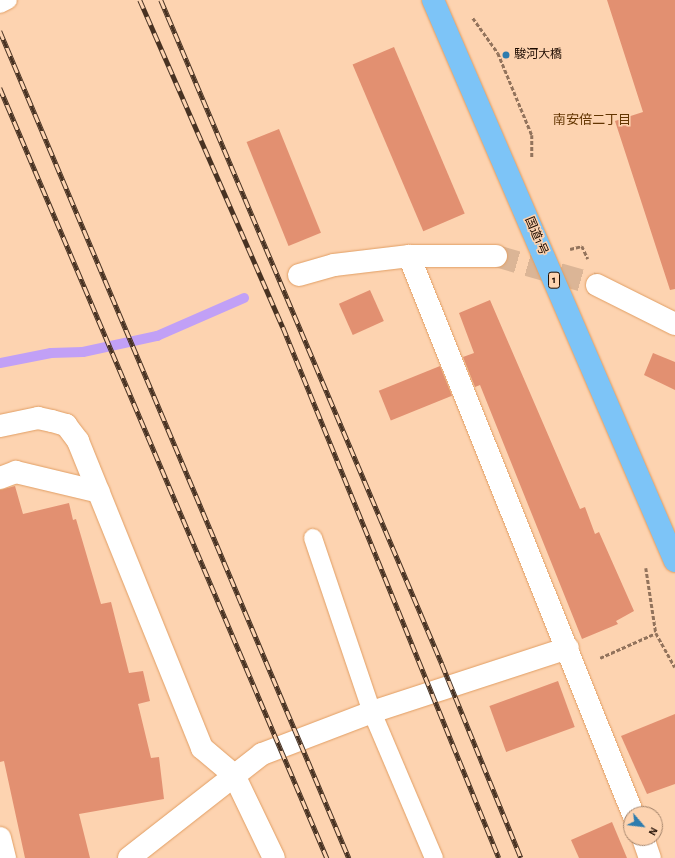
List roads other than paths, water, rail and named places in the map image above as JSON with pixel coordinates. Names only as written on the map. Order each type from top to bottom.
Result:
[{"type":"highway","name":"国道1号","points":[[433,0],[675,561]]},
{"type":"street","points":[[299,275],[334,265],[409,256],[496,256]]},
{"type":"street","points":[[409,256],[577,669],[630,806]]},
{"type":"street","points":[[597,285],[675,324]]},
{"type":"street","points":[[0,426],[38,418],[66,425],[78,441],[202,748],[234,776],[274,858]]},
{"type":"street","points":[[0,478],[16,472],[99,492]]},
{"type":"street","points":[[129,858],[262,754],[372,712],[568,648]]},
{"type":"street","points":[[0,838],[5,858]]},
{"type":"street","points":[[646,846],[650,858]]},
{"type":"lane","points":[[0,4],[8,0]]},
{"type":"lane","points":[[313,538],[372,712],[434,858]]},
{"type":"waterway","points":[[0,363],[51,353],[83,352],[157,336],[244,298]]},
{"type":"tunnel","points":[[496,256],[597,285]]},
{"type":"railway","points":[[140,0],[283,327],[499,858]]},
{"type":"railway","points":[[161,0],[442,664],[521,858]]},
{"type":"railway","points":[[0,31],[349,858]]},
{"type":"railway","points":[[0,88],[327,858]]},
{"type":"place","name":"駿河大橋","points":[[506,55]]},
{"type":"district","name":"南安倍二丁目","points":[[592,121]]}]
